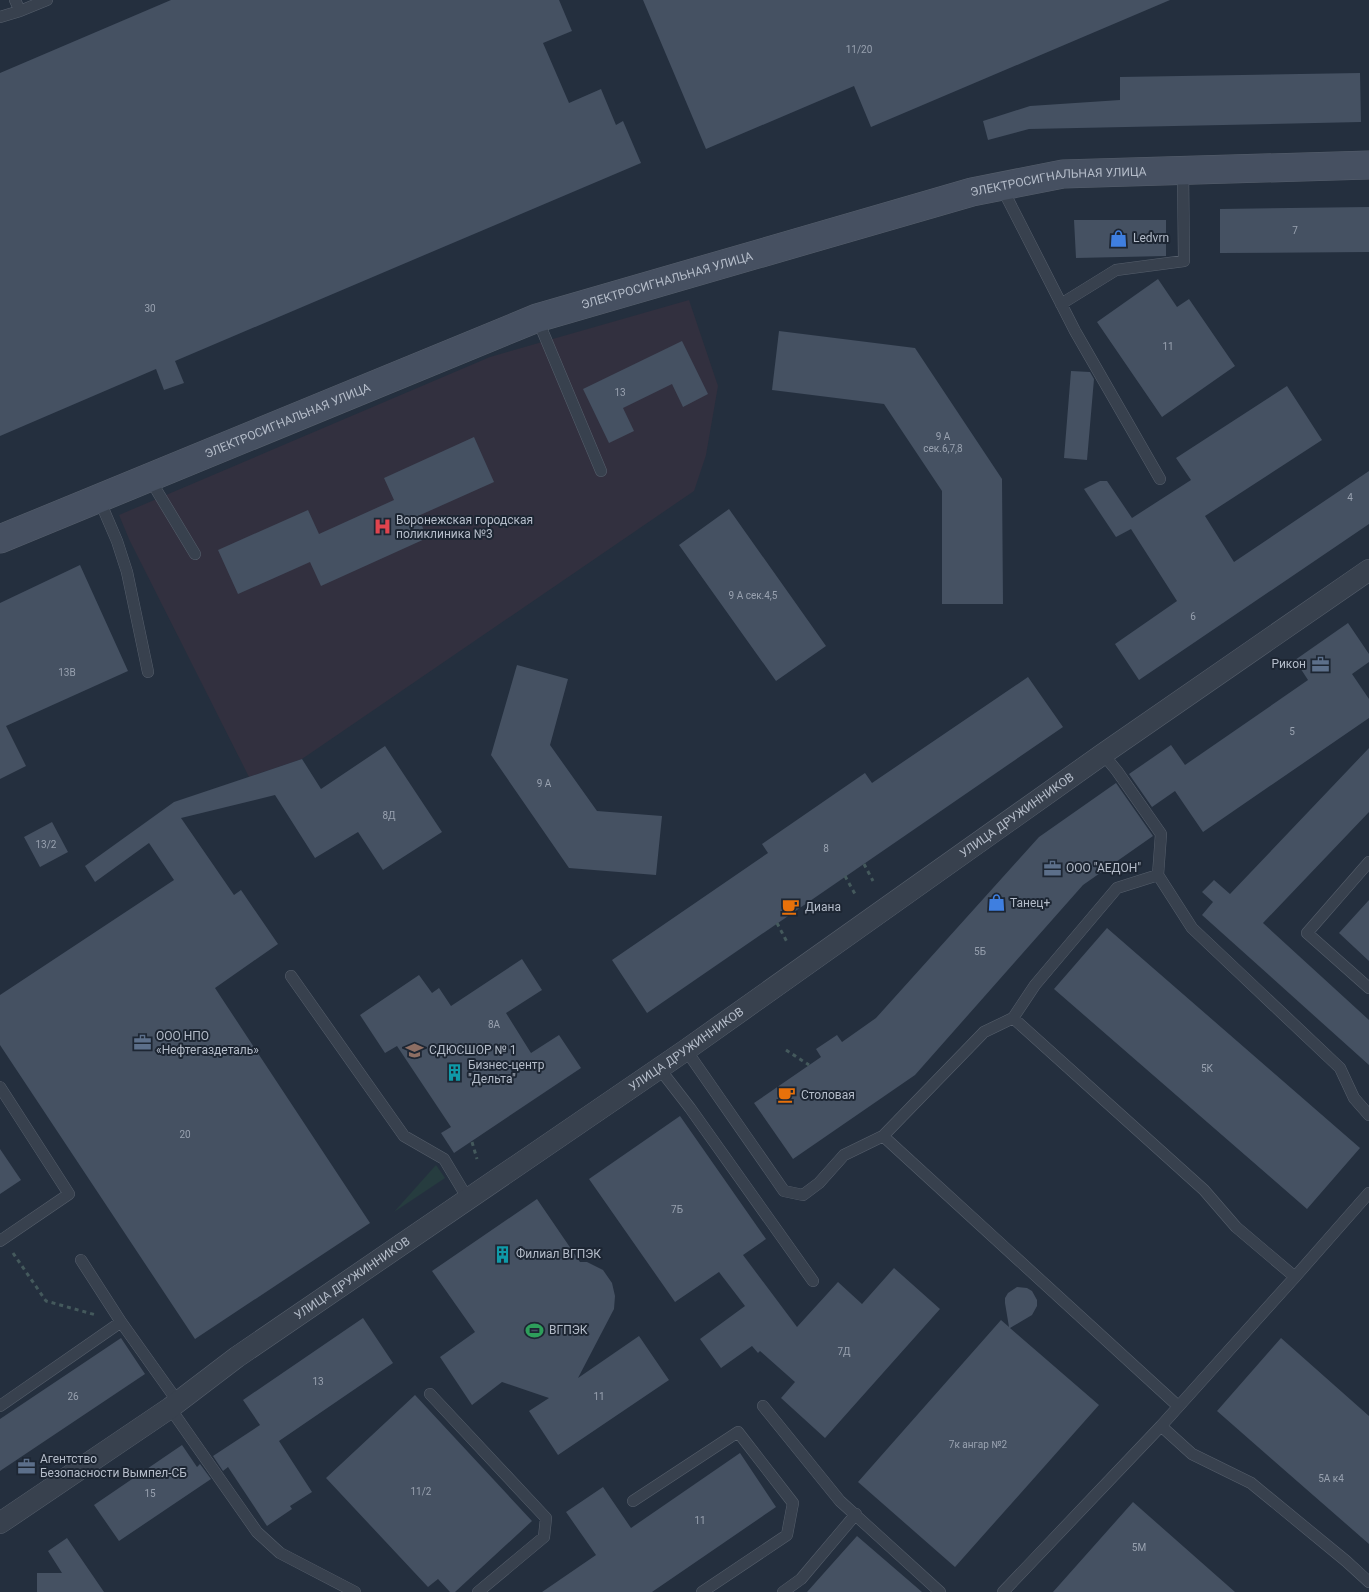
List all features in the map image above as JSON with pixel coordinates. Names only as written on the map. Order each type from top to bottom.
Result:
[{"type":"street","name":"ЭЛЕКТРОСИГНАЛЬНАЯ УЛИЦА","points":[[0,539],[537,318],[953,197],[1063,174],[1369,165]]},
{"type":"street","name":"УЛИЦА ДРУЖИННИКОВ","points":[[0,1523],[174,1405],[237,1357],[686,1050],[1103,754],[1368,574]]},
{"type":"lane","points":[[0,16],[17,5],[47,0]]},
{"type":"lane","points":[[1062,304],[1116,270],[1184,261],[1183,170]]},
{"type":"lane","points":[[1001,186],[1062,304],[1160,480]]},
{"type":"lane","points":[[537,318],[600,471]]},
{"type":"lane","points":[[151,477],[157,491],[195,554]]},
{"type":"lane","points":[[99,499],[117,541],[127,572],[148,672]]},
{"type":"lane","points":[[1103,754],[1161,834],[1158,875],[1192,928],[1340,1068],[1354,1098],[1369,1115]]},
{"type":"lane","points":[[1369,862],[1308,933],[1369,988]]},
{"type":"lane","points":[[686,1050],[784,1191],[803,1195],[819,1183],[844,1155],[883,1136],[984,1032],[1013,1018],[1035,985],[1117,888],[1158,875]]},
{"type":"lane","points":[[291,976],[404,1136],[444,1159],[468,1199]]},
{"type":"lane","points":[[1013,1018],[1204,1190],[1236,1227],[1294,1277]]},
{"type":"lane","points":[[659,1068],[690,1108],[813,1281]]},
{"type":"lane","points":[[0,1087],[69,1194],[2,1240]]},
{"type":"lane","points":[[728,1111],[740,1110]]},
{"type":"lane","points":[[883,1136],[1178,1406]]},
{"type":"lane","points":[[1004,1592],[1161,1426],[1369,1193]]},
{"type":"lane","points":[[81,1260],[257,1532],[280,1553],[356,1592]]},
{"type":"lane","points":[[0,1406],[121,1322]]},
{"type":"lane","points":[[430,1394],[546,1518],[544,1538],[478,1592]]},
{"type":"lane","points":[[764,1406],[840,1501],[940,1592]]},
{"type":"lane","points":[[1161,1426],[1192,1454],[1251,1483],[1369,1582]]},
{"type":"lane","points":[[633,1501],[738,1432],[793,1503],[788,1535],[702,1592]]},
{"type":"lane","points":[[783,1592],[801,1579],[856,1514]]},
{"type":"path","points":[[864,864],[873,881]]},
{"type":"path","points":[[845,876],[855,894]]},
{"type":"path","points":[[777,923],[787,942]]},
{"type":"path","points":[[786,1050],[809,1065]]},
{"type":"path","points":[[472,1142],[477,1159]]},
{"type":"path","points":[[2,1240],[46,1301],[121,1322]]},
{"type":"shaded area","name":"Воронежская городская поликлиника №3","points":[[689,300],[718,386],[706,455],[694,491],[302,759],[249,777],[129,539],[119,515],[490,357]]},
{"type":"green space","points":[[436,1165],[445,1178],[394,1212]]},
{"type":"building","points":[[171,0],[559,0],[572,31],[543,43],[569,103],[601,89],[616,125],[623,121],[641,163],[175,361],[184,383],[164,390],[156,369],[0,436],[0,73]]},
{"type":"building","points":[[643,0],[1170,0],[871,127],[854,86],[706,149]]},
{"type":"building","points":[[1360,73],[1361,122],[1029,129],[988,140],[983,121],[1030,106],[1120,100],[1120,77]]},
{"type":"building","points":[[1369,207],[1369,252],[1220,253],[1220,209]]},
{"type":"building","points":[[1074,220],[1166,220],[1166,256],[1076,258]]},
{"type":"building","points":[[1158,279],[1177,307],[1189,299],[1235,366],[1162,417],[1097,322]]},
{"type":"building","points":[[779,331],[915,348],[1002,479],[1003,604],[942,604],[942,491],[884,404],[772,390]]},
{"type":"building","points":[[682,341],[708,394],[683,407],[672,384],[623,408],[634,431],[609,443],[583,389]]},
{"type":"building","points":[[1071,371],[1090,372],[1094,379],[1087,460],[1064,458]]},
{"type":"building","points":[[1287,386],[1322,440],[1205,516],[1234,562],[1369,471],[1369,524],[1139,680],[1115,644],[1177,601],[1131,529],[1116,537],[1084,489],[1100,481],[1107,481],[1132,518],[1191,480],[1176,458]]},
{"type":"building","points":[[474,437],[494,482],[418,516],[427,538],[321,586],[310,562],[238,594],[218,550],[308,510],[319,534],[394,500],[384,478]]},
{"type":"building","points":[[729,509],[826,646],[776,681],[679,545]]},
{"type":"building","points":[[80,565],[128,671],[6,726],[26,766],[0,779],[0,603]]},
{"type":"building","points":[[1348,623],[1369,654],[1369,662],[1352,674],[1369,699],[1369,718],[1203,832],[1175,791],[1152,807],[1129,774],[1171,745],[1185,765],[1308,680],[1295,660]]},
{"type":"building","points":[[517,665],[568,679],[550,745],[597,811],[662,816],[656,875],[569,868],[491,755]]},
{"type":"building","points":[[1028,677],[1063,727],[647,1013],[612,960],[768,853],[762,844],[865,773],[872,783]]},
{"type":"building","points":[[385,746],[442,832],[383,870],[358,832],[315,858],[275,795],[181,818],[234,895],[241,890],[278,944],[215,988],[370,1223],[195,1339],[0,1045],[0,995],[174,880],[149,843],[95,882],[85,866],[174,802],[302,759],[321,789]]},
{"type":"building","points":[[1369,748],[1369,812],[1263,923],[1369,1020],[1369,1065],[1202,915],[1213,902],[1202,892],[1214,880],[1230,894]]},
{"type":"building","points":[[1116,783],[1153,836],[1083,885],[915,1075],[793,1159],[754,1103],[821,1057],[816,1049],[837,1035],[842,1042],[876,1018],[1039,837]]},
{"type":"building","points":[[52,822],[68,852],[40,867],[24,837]]},
{"type":"building","points":[[1369,900],[1369,961],[1339,933]]},
{"type":"building","points":[[1107,928],[1360,1148],[1307,1209],[1054,989]]},
{"type":"building","points":[[522,959],[542,990],[506,1013],[531,1053],[559,1035],[581,1068],[454,1153],[441,1133],[451,1127],[397,1046],[385,1053],[360,1015],[419,975],[432,993],[439,988],[451,1006]]},
{"type":"building","points":[[680,1116],[766,1239],[743,1255],[797,1327],[838,1282],[862,1304],[894,1268],[940,1309],[825,1438],[781,1398],[795,1382],[760,1351],[758,1353],[752,1346],[721,1368],[700,1339],[745,1306],[719,1272],[675,1302],[589,1179]]},
{"type":"building","points":[[0,1149],[21,1180],[0,1194]]},
{"type":"building","points":[[537,1199],[580,1262],[587,1262],[603,1270],[612,1283],[615,1296],[614,1309],[578,1378],[639,1336],[669,1380],[558,1455],[529,1411],[549,1398],[502,1382],[472,1405],[440,1357],[475,1332],[432,1271]]},
{"type":"building","points":[[1017,1287],[1027,1288],[1032,1291],[1037,1300],[1037,1306],[1032,1315],[1010,1328],[1099,1405],[955,1567],[858,1482],[1001,1320],[1009,1327],[1005,1298],[1008,1293]]},
{"type":"building","points":[[363,1318],[393,1363],[279,1441],[312,1492],[290,1506],[292,1509],[267,1526],[228,1467],[223,1471],[213,1456],[260,1425],[243,1400]]},
{"type":"building","points":[[121,1338],[145,1374],[0,1471],[0,1419]]},
{"type":"building","points":[[1281,1338],[1369,1416],[1369,1544],[1217,1411]]},
{"type":"building","points":[[415,1395],[532,1521],[455,1592],[450,1592],[438,1579],[428,1587],[326,1478]]},
{"type":"building","points":[[182,1445],[197,1467],[200,1464],[211,1479],[119,1541],[94,1505]]},
{"type":"building","points":[[740,1453],[776,1507],[652,1592],[542,1592],[596,1555],[566,1512],[603,1487],[631,1528]]},
{"type":"building","points":[[1133,1502],[1235,1592],[1053,1592]]},
{"type":"building","points":[[857,1536],[922,1592],[807,1592]]},
{"type":"building","points":[[67,1538],[104,1592],[37,1592],[37,1573],[62,1573],[48,1551]]},
{"type":"place","name":"Ledvrn","points":[[1119,238]]},
{"type":"place","name":"Воронежская городская поликлиника №3","points":[[382,527]]},
{"type":"place","name":"Рикон","points":[[1320,664]]},
{"type":"place","name":"ООО \"АЕДОН\"","points":[[1052,868]]},
{"type":"place","name":"Танец+","points":[[996,903]]},
{"type":"place","name":"Диана","points":[[791,907]]},
{"type":"place","name":"ООО НПО «Нефтегаздеталь»","points":[[142,1043]]},
{"type":"place","name":"СДЮСШОР № 1","points":[[415,1050]]},
{"type":"place","name":"Бизнес-центр \"Дельта\"","points":[[454,1072]]},
{"type":"place","name":"Столовая","points":[[787,1095]]},
{"type":"place","name":"Филиал ВГПЭК","points":[[502,1254]]},
{"type":"place","name":"ВГПЭК","points":[[535,1330]]},
{"type":"place","name":"Агентство Безопасности Вымпел-СБ","points":[[26,1466]]}]
